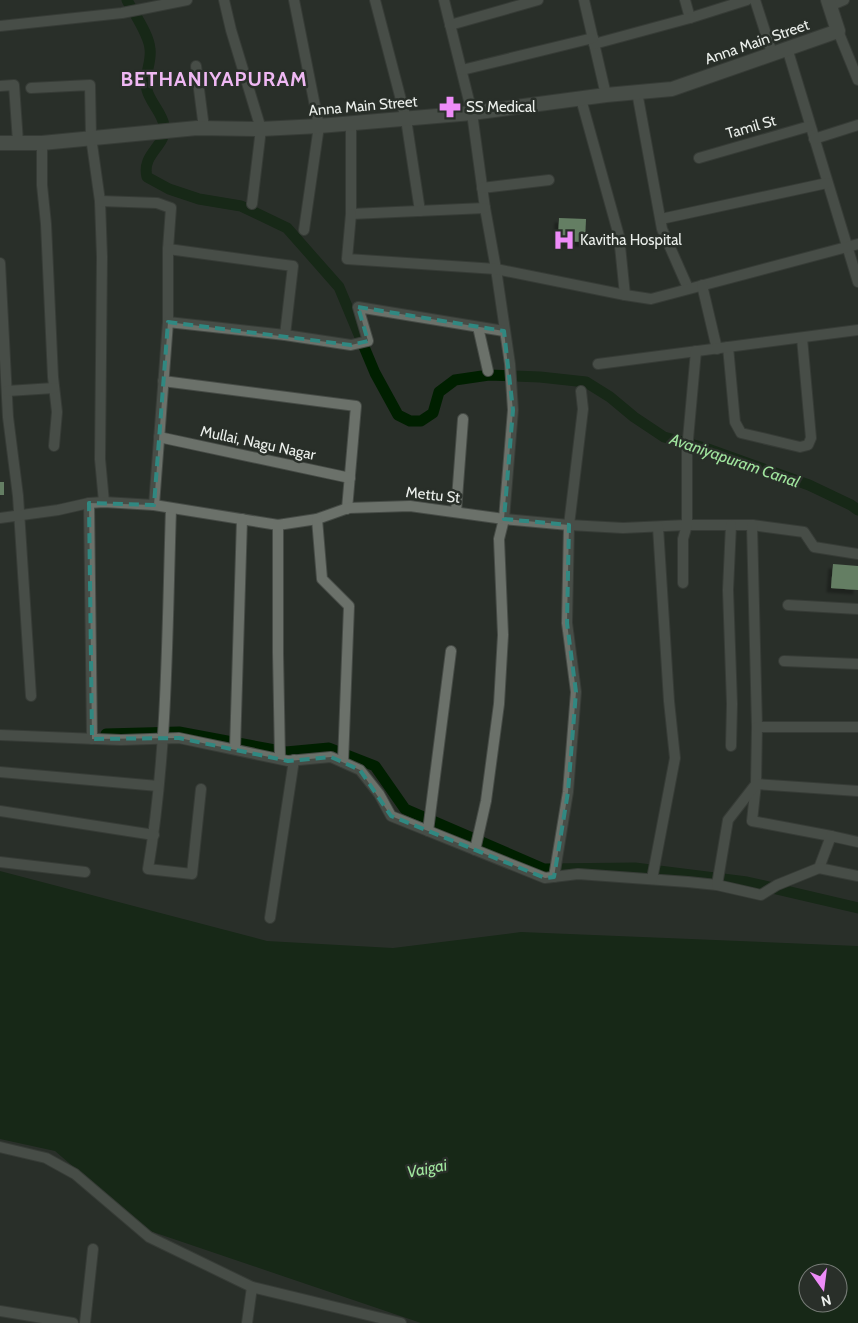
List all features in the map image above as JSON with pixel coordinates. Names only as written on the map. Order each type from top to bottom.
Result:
[{"type":"street","points":[[0,26],[122,14],[139,11],[162,2],[187,0]]},
{"type":"street","points":[[224,0],[231,30],[261,129],[252,204]]},
{"type":"street","points":[[294,0],[319,126],[304,230]]},
{"type":"street","points":[[375,0],[406,119],[420,211]]},
{"type":"street","points":[[444,0],[472,113],[510,364],[514,410],[504,519],[499,538],[504,635],[499,704],[486,801],[476,843]]},
{"type":"street","points":[[450,25],[538,0]]},
{"type":"street","points":[[584,0],[606,96]]},
{"type":"street","points":[[685,0],[690,18]]},
{"type":"street","points":[[462,70],[690,18],[747,0]]},
{"type":"street","points":[[755,0],[772,53]]},
{"type":"street","points":[[844,0],[829,3],[858,80]]},
{"type":"street","name":"Anna Main Street","points":[[0,143],[42,143],[165,130],[319,126],[472,113],[672,89],[838,31]]},
{"type":"street","points":[[787,48],[858,282]]},
{"type":"street","points":[[196,66],[204,128]]},
{"type":"street","points":[[0,86],[14,84],[18,142]]},
{"type":"street","points":[[31,88],[90,85],[91,137],[100,201],[102,257],[100,459],[104,502]]},
{"type":"street","points":[[637,92],[662,228],[688,288]]},
{"type":"street","points":[[581,99],[618,236],[625,295]]},
{"type":"street","points":[[351,123],[351,214],[347,259],[496,269],[625,295],[651,298],[858,244]]},
{"type":"street","points":[[814,139],[858,125]]},
{"type":"street","name":"Tamil St","points":[[699,158],[810,126]]},
{"type":"street","points":[[42,143],[42,186],[57,412],[54,446]]},
{"type":"street","points":[[482,188],[548,180]]},
{"type":"street","points":[[661,219],[827,183]]},
{"type":"street","points":[[100,201],[157,203],[171,208],[168,249],[168,322],[154,505]]},
{"type":"street","points":[[351,214],[485,208]]},
{"type":"street","points":[[168,249],[293,266],[285,336]]},
{"type":"street","points":[[0,262],[7,392],[19,517],[31,696]]},
{"type":"street","points":[[702,285],[717,349]]},
{"type":"street","points":[[168,322],[351,345],[368,341],[358,307],[504,331]]},
{"type":"street","points":[[478,327],[488,371]]},
{"type":"street","points":[[598,364],[858,330]]},
{"type":"street","points":[[728,347],[735,422],[741,433],[800,446],[808,445],[811,438],[802,338]]},
{"type":"street","points":[[684,583],[684,539],[687,525],[687,450],[696,351]]},
{"type":"street","points":[[163,381],[356,406],[347,509]]},
{"type":"street","points":[[7,392],[54,388]]},
{"type":"street","points":[[555,871],[568,792],[576,692],[567,623],[569,526],[583,409],[581,391]]},
{"type":"street","points":[[456,512],[463,419]]},
{"type":"street","name":"Mullai, Nagu Nagar","points":[[159,437],[350,478]]},
{"type":"street","name":"Mettu St","points":[[0,518],[19,517],[89,503],[104,502],[154,505],[278,525],[317,519],[347,509],[410,506],[569,526],[623,528],[687,525],[752,525],[804,532],[814,547],[858,554]]},
{"type":"street","points":[[89,503],[92,735]]},
{"type":"street","points":[[171,509],[163,734],[154,834],[148,869],[192,874],[201,789]]},
{"type":"street","points":[[235,745],[242,519]]},
{"type":"street","points":[[317,519],[322,579],[349,606],[343,761]]},
{"type":"street","points":[[278,525],[280,754]]},
{"type":"street","points":[[731,525],[728,590],[732,704],[731,746]]},
{"type":"street","points":[[752,525],[757,726],[756,784],[752,821],[858,842]]},
{"type":"street","points":[[653,873],[675,758],[669,701],[658,527]]},
{"type":"street","points":[[788,605],[858,610]]},
{"type":"street","points":[[429,828],[450,651]]},
{"type":"street","points":[[784,661],[858,664]]},
{"type":"street","points":[[757,726],[858,727]]},
{"type":"street","points":[[0,735],[92,735],[121,740],[163,734],[179,738],[235,745],[280,754],[294,760],[331,757],[360,770],[379,794],[391,816],[476,843],[545,878],[555,871],[578,874],[653,873],[718,880],[761,895],[776,885],[819,868],[858,876]]},
{"type":"street","points":[[270,918],[294,760]]},
{"type":"street","points":[[0,772],[158,786]]},
{"type":"street","points":[[756,784],[858,791]]},
{"type":"street","points":[[718,880],[728,820],[756,784]]},
{"type":"street","points":[[0,811],[154,834]]},
{"type":"street","points":[[819,868],[831,836]]},
{"type":"street","points":[[0,862],[85,872]]},
{"type":"street","points":[[0,1147],[46,1158],[75,1174],[149,1237],[252,1287],[401,1323]]},
{"type":"street","points":[[85,1323],[93,1249]]},
{"type":"street","points":[[247,1323],[252,1287]]},
{"type":"street","points":[[0,1311],[73,1323]]},
{"type":"highlighted area","points":[[358,307],[504,331],[513,410],[504,519],[569,525],[567,623],[576,692],[568,792],[554,877],[545,878],[391,816],[360,770],[331,757],[288,761],[179,738],[92,739],[89,503],[154,505],[168,322],[351,345],[368,341]]},
{"type":"water","name":"Vaigai","points":[[0,871],[267,941],[393,948],[521,932],[858,946],[858,1323],[421,1323],[147,1230],[55,1151],[0,1139]]},
{"type":"building","points":[[559,218],[586,219],[585,242],[558,241]]},
{"type":"building","points":[[0,482],[4,482],[4,495],[0,495]]},
{"type":"building","points":[[833,564],[858,566],[858,590],[831,588]]},
{"type":"waterway","name":"Avaniyapuram Canal","points":[[127,0],[149,43],[150,59],[146,85],[164,125],[162,139],[148,162],[146,169],[147,177],[169,189],[199,199],[241,206],[287,228],[339,287],[375,373],[398,415],[410,421],[421,421],[433,413],[439,392],[455,380],[489,375],[540,377],[586,382],[610,397],[634,417],[664,437],[705,448],[809,485],[858,510]]},
{"type":"waterway","points":[[106,734],[179,732],[286,752],[329,748],[375,766],[405,809],[544,869],[635,868],[747,882],[858,908]]},
{"type":"place","name":"SS Medical","points":[[450,107]]},
{"type":"place","name":"Kavitha Hospital","points":[[564,240]]},
{"type":"district","name":"BETHANIYAPURAM","points":[[214,79]]}]
